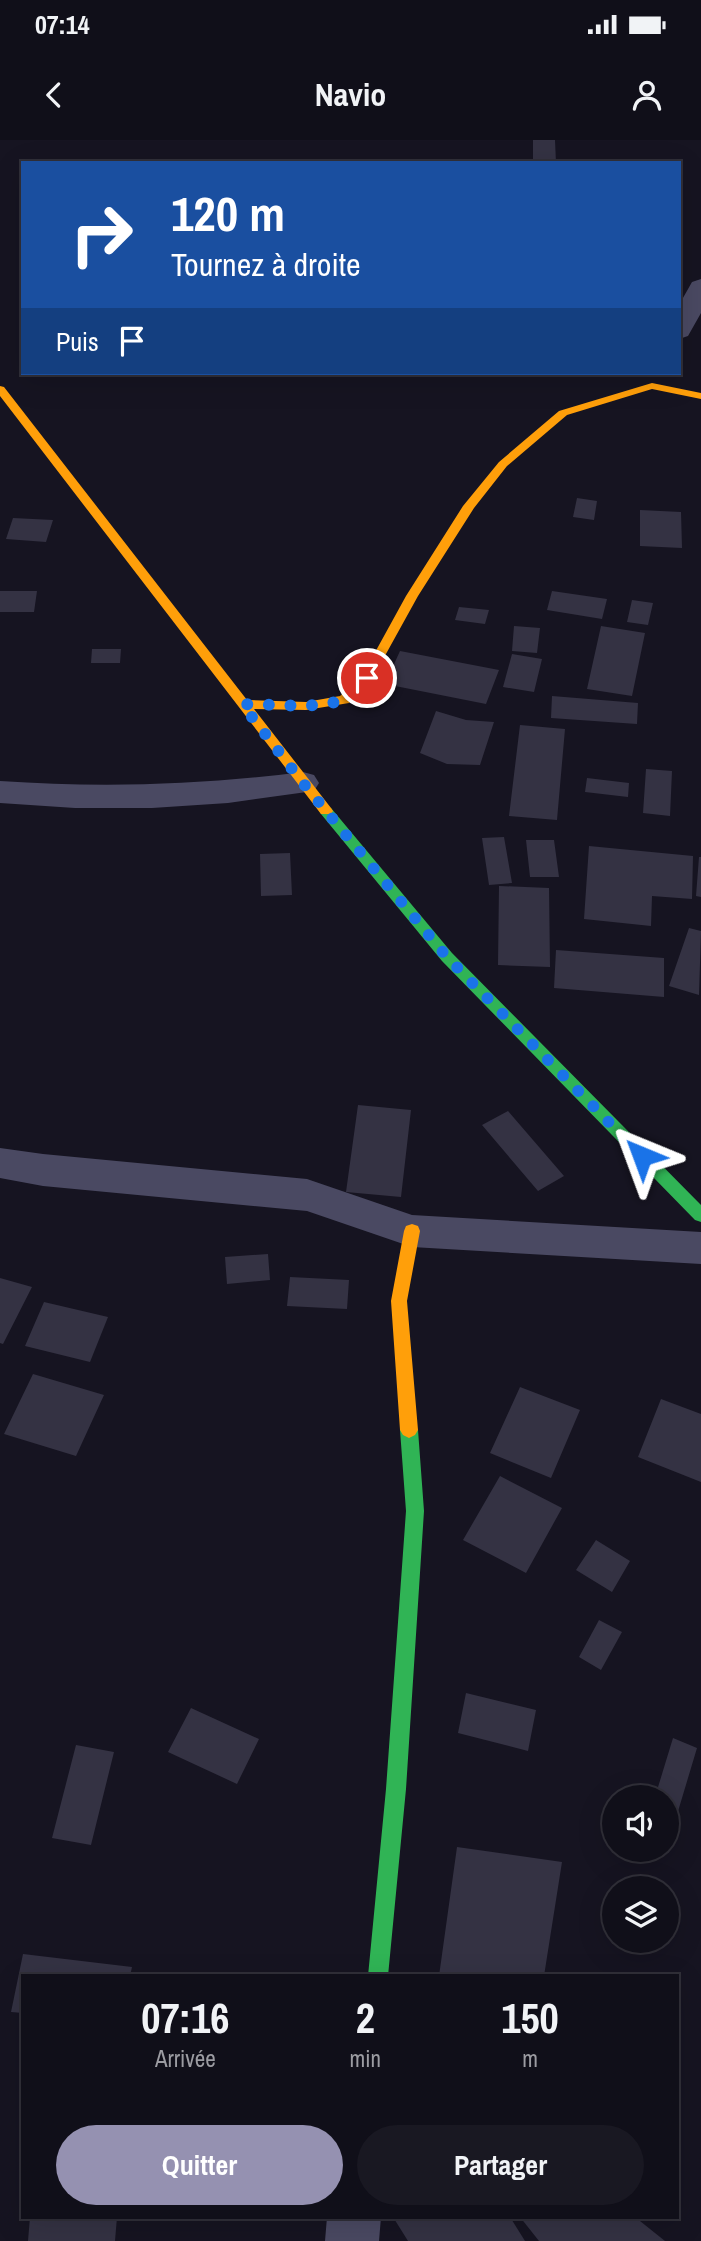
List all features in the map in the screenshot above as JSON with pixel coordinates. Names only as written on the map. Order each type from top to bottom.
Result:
[{"type":"street","points":[[681,327],[701,287]]},
{"type":"street","points":[[242,704],[306,706],[344,701],[367,678],[426,573],[469,506],[503,464],[563,413],[655,379],[701,396]]},
{"type":"street","points":[[0,388],[303,783],[447,957],[701,1216]]},
{"type":"street","points":[[0,792],[35,795],[191,796],[303,783]]},
{"type":"street","points":[[0,1163],[43,1170],[307,1195],[412,1231],[701,1248]]},
{"type":"street","points":[[378,1974],[396,1789],[415,1511],[399,1301],[412,1231]]},
{"type":"street","points":[[352,2241],[354,2219]]},
{"type":"building","points":[[533,140],[555,140],[556,161],[533,161]]},
{"type":"building","points":[[577,498],[597,501],[594,520],[573,517]]},
{"type":"building","points":[[640,510],[681,512],[682,548],[640,546]]},
{"type":"building","points":[[13,518],[53,520],[46,542],[6,539]]},
{"type":"building","points":[[0,591],[37,591],[34,612],[0,612]]},
{"type":"building","points":[[552,591],[607,599],[602,619],[547,610]]},
{"type":"building","points":[[632,600],[653,603],[648,625],[627,622]]},
{"type":"building","points":[[459,607],[489,610],[485,624],[455,620]]},
{"type":"building","points":[[514,626],[540,628],[537,653],[512,651]]},
{"type":"building","points":[[601,626],[645,633],[632,696],[587,689]]},
{"type":"building","points":[[92,649],[121,649],[120,663],[91,663]]},
{"type":"building","points":[[400,651],[499,670],[486,704],[385,684]]},
{"type":"building","points":[[512,654],[542,659],[534,692],[503,687]]},
{"type":"building","points":[[552,696],[638,703],[637,724],[551,718]]},
{"type":"building","points":[[436,711],[466,720],[494,722],[480,765],[447,764],[420,753]]},
{"type":"building","points":[[520,725],[565,729],[557,820],[509,816]]},
{"type":"building","points":[[646,769],[672,771],[670,816],[643,813]]},
{"type":"building","points":[[587,778],[629,783],[628,797],[585,792]]},
{"type":"building","points":[[504,837],[512,883],[489,885],[482,838]]},
{"type":"building","points":[[526,840],[554,840],[559,877],[530,877]]},
{"type":"building","points":[[589,846],[693,856],[692,899],[652,896],[651,926],[584,919]]},
{"type":"building","points":[[290,853],[292,895],[261,896],[260,854]]},
{"type":"building","points":[[701,857],[701,897],[696,896]]},
{"type":"building","points":[[499,886],[549,888],[550,967],[498,965]]},
{"type":"building","points":[[689,928],[701,931],[699,995],[669,986]]},
{"type":"building","points":[[556,950],[664,958],[664,997],[554,988]]},
{"type":"building","points":[[358,1105],[411,1110],[401,1197],[346,1192]]},
{"type":"building","points":[[508,1111],[564,1176],[538,1191],[482,1125]]},
{"type":"building","points":[[268,1254],[270,1280],[227,1284],[225,1257]]},
{"type":"building","points":[[290,1277],[349,1280],[347,1309],[287,1306]]},
{"type":"building","points":[[0,1278],[32,1287],[3,1344],[0,1343]]},
{"type":"building","points":[[44,1302],[108,1317],[90,1362],[25,1346]]},
{"type":"building","points":[[33,1374],[104,1395],[76,1456],[4,1434]]},
{"type":"building","points":[[520,1387],[580,1410],[551,1478],[490,1453]]},
{"type":"building","points":[[661,1399],[701,1414],[701,1482],[638,1457]]},
{"type":"building","points":[[500,1476],[562,1508],[526,1573],[463,1540]]},
{"type":"building","points":[[596,1540],[630,1561],[612,1592],[576,1570]]},
{"type":"building","points":[[599,1620],[622,1632],[601,1670],[579,1657]]},
{"type":"building","points":[[466,1693],[536,1710],[528,1751],[458,1733]]},
{"type":"building","points":[[191,1708],[259,1739],[237,1784],[168,1752]]},
{"type":"building","points":[[673,1738],[697,1748],[679,1808],[679,1785],[659,1785]]},
{"type":"building","points":[[76,1745],[114,1752],[91,1845],[52,1838]]},
{"type":"building","points":[[457,1847],[562,1862],[544,1974],[439,1974]]},
{"type":"building","points":[[23,1954],[132,1967],[130,1974],[21,1974],[21,2013],[11,2012]]},
{"type":"building","points":[[30,2219],[117,2219],[115,2241],[28,2241]]},
{"type":"building","points":[[394,2219],[511,2219],[525,2241],[408,2241]]},
{"type":"building","points":[[522,2219],[638,2219],[665,2241],[539,2241]]},
{"type":"traffic: fast","points":[[326,811],[447,957],[701,1215]]},
{"type":"traffic: fast","points":[[378,1974],[396,1789],[415,1511],[409,1430]]},
{"type":"traffic: slow","points":[[242,704],[306,706],[344,700],[367,678],[412,596],[469,506],[503,464],[563,413],[652,386],[701,396]]},
{"type":"traffic: slow","points":[[0,389],[326,811]]},
{"type":"traffic: slow","points":[[409,1430],[399,1301],[412,1231]]},
{"type":"route","points":[[367,678],[344,701],[306,706],[242,704],[303,783],[447,957],[642,1156]]}]
